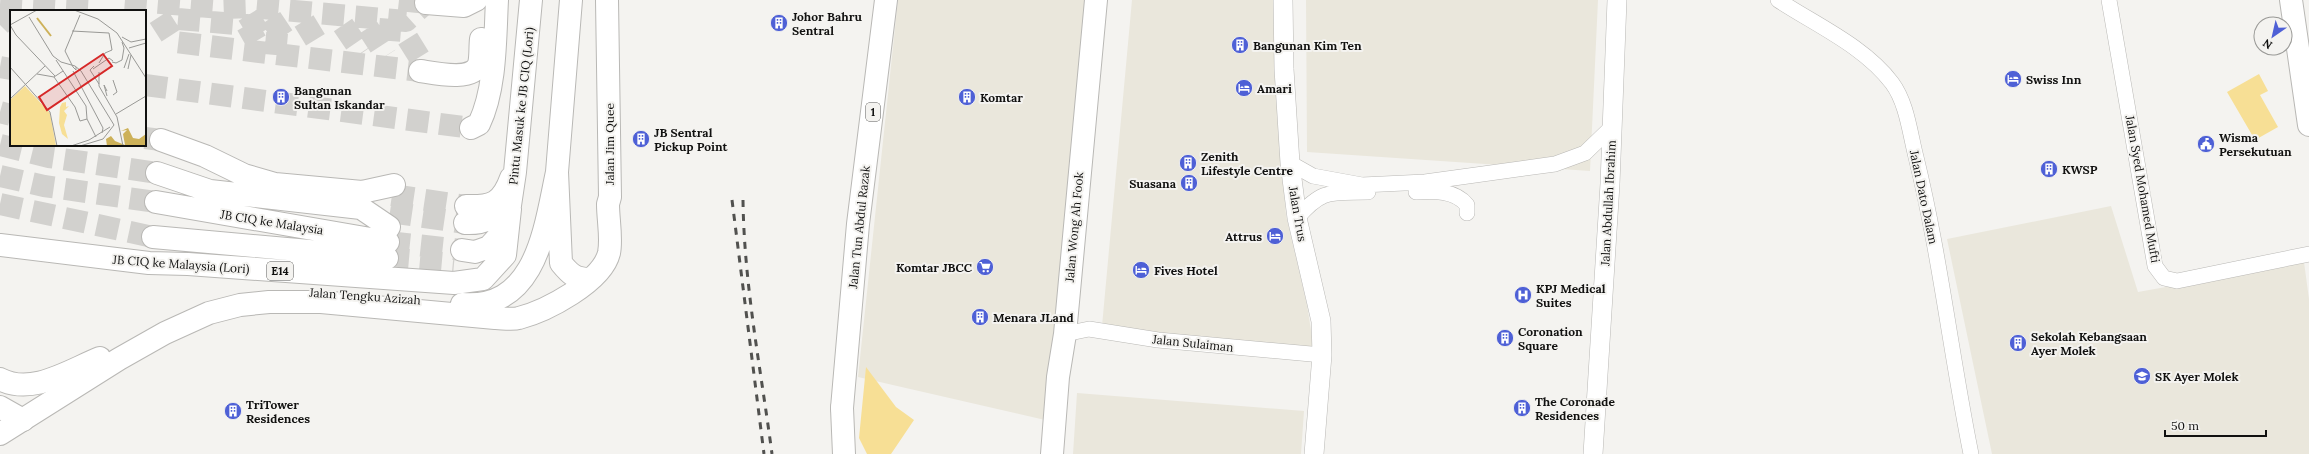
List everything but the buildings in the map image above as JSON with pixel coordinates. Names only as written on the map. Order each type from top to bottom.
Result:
[{"type":"main road","points":[[426,3],[464,6],[476,0]]},
{"type":"main road","points":[[421,65],[462,75],[473,71],[479,65],[484,0]]},
{"type":"main road","points":[[471,128],[479,124],[484,114],[493,67],[497,0]]},
{"type":"main road","name":"Pintu Masuk ke JB CIQ (Lori)","points":[[513,187],[531,0]]},
{"type":"main road","points":[[570,0],[557,172],[561,263],[570,275],[577,278],[589,279]]},
{"type":"main road","name":"Jalan Jim Quee","points":[[589,279],[604,266],[609,248],[608,204],[610,197],[607,0]]},
{"type":"main road","name":"Jalan Tun Abdul Razak","points":[[844,454],[842,408],[858,224],[886,0]]},
{"type":"main road","name":"Jalan Wong Ah Fook","points":[[1052,454],[1058,377],[1064,334],[1096,0]]},
{"type":"main road","points":[[2291,0],[2309,125]]},
{"type":"main road","points":[[161,140],[205,156],[244,175],[275,184],[361,200],[390,220]]},
{"type":"main road","name":"Jalan Tengku Azizah","points":[[0,434],[9,417],[100,358],[192,310],[245,296],[326,291],[475,305],[491,302],[513,289],[527,273],[535,258],[544,231],[557,172]]},
{"type":"main road","points":[[157,173],[210,191],[361,200]]},
{"type":"main road","name":"E14","points":[[504,181],[513,187],[500,222],[490,233],[476,238],[464,229],[480,197],[494,192],[504,181]]},
{"type":"main road","name":"JB CIQ ke Malaysia (Lori)","points":[[0,245],[149,263],[188,264],[454,283],[483,279],[505,255],[513,187]]},
{"type":"main road","name":"JB CIQ ke Malaysia","points":[[156,202],[359,236],[390,220]]},
{"type":"main road","name":"JB CIQ ke Malaysia (Lori)","points":[[153,237],[390,220]]},
{"type":"main road","points":[[464,229],[474,266],[488,263],[507,240]]},
{"type":"main road","name":"Jalan Tengku Azizah","points":[[9,417],[165,333],[209,313],[240,305],[269,302],[322,302],[495,318],[518,318],[552,306],[589,279]]},
{"type":"main road","points":[[513,289],[525,297],[527,307],[518,318]]},
{"type":"main road","points":[[0,379],[20,385],[32,385],[100,358]]},
{"type":"street","name":"Jalan Trus","points":[[1283,0],[1284,69],[1290,163],[1297,218],[1322,321],[1322,355],[1314,454]]},
{"type":"street","name":"Jalan Abdullah Ibrahim","points":[[1593,454],[1613,126],[1617,0]]},
{"type":"street","name":"Jalan Dato Dalam","points":[[1778,0],[1879,67],[1894,85],[1906,113],[1928,205],[1954,371],[1971,454]]},
{"type":"street","name":"Jalan Syed Mohamed Mufti","points":[[2110,0],[2156,266],[2164,278],[2177,281],[2309,254]]},
{"type":"street","points":[[1290,163],[1313,176],[1362,185],[1425,182],[1555,164],[1585,152],[1613,126]]},
{"type":"street","points":[[1297,218],[1313,201],[1330,193],[1436,191],[1456,195],[1462,199],[1467,205],[1467,213]]},
{"type":"street","name":"Jalan Sulaiman","points":[[1064,334],[1089,329],[1158,340],[1322,355]]},
{"type":"shaded area","name":"Komtar JBCC","points":[[898,0],[1089,0],[1045,420],[858,377]]},
{"type":"shaded area","points":[[1132,0],[1274,0],[1274,66],[1286,215],[1307,305],[1314,349],[1163,335],[1102,326]]},
{"type":"shaded area","points":[[1306,0],[1598,0],[1590,171],[1307,152]]},
{"type":"shaded area","points":[[2259,74],[2268,91],[2260,95],[2278,127],[2255,140],[2227,92]]},
{"type":"shaded area","name":"SK Ayer Molek","points":[[2111,206],[2138,292],[2304,262],[2309,299],[2309,454],[1992,454],[1947,239]]},
{"type":"shaded area","points":[[866,367],[896,407],[914,420],[891,454],[867,454],[859,438]]},
{"type":"shaded area","points":[[1077,393],[1304,411],[1301,454],[1073,454]]},
{"type":"tunnel","points":[[125,0],[222,8],[250,7],[406,21],[426,3]]},
{"type":"tunnel","points":[[399,0],[426,3]]},
{"type":"tunnel","points":[[0,5],[82,10]]},
{"type":"tunnel","points":[[0,25],[10,15]]},
{"type":"tunnel","points":[[248,15],[265,43],[287,45]]},
{"type":"tunnel","points":[[159,17],[175,42],[420,71]]},
{"type":"tunnel","points":[[271,18],[289,45]]},
{"type":"tunnel","points":[[178,19],[247,25],[256,41]]},
{"type":"tunnel","points":[[304,21],[321,49]]},
{"type":"tunnel","points":[[343,25],[362,53]]},
{"type":"tunnel","points":[[368,28],[386,56]]},
{"type":"tunnel","points":[[379,29],[403,31],[421,60]]},
{"type":"tunnel","points":[[0,67],[10,69]]},
{"type":"tunnel","points":[[146,85],[471,128]]},
{"type":"tunnel","points":[[0,112],[10,115]]},
{"type":"tunnel","points":[[146,138],[161,140]]},
{"type":"tunnel","points":[[0,145],[49,157],[157,173]]},
{"type":"tunnel","points":[[0,176],[44,186],[156,202]]},
{"type":"tunnel","points":[[392,195],[466,206]]},
{"type":"tunnel","points":[[0,204],[153,237]]},
{"type":"tunnel","points":[[390,212],[465,223]]},
{"type":"tunnel","points":[[388,242],[462,250]]},
{"type":"tunnel","points":[[387,258],[454,264]]},
{"type":"railway","points":[[732,200],[764,454]]},
{"type":"railway","points":[[743,200],[746,264],[772,454]]},
{"type":"place","name":"Johor Bahru Sentral","points":[[779,23]]},
{"type":"place","name":"Bangunan Kim Ten","points":[[1240,45]]},
{"type":"place","name":"Swiss Inn","points":[[2013,79]]},
{"type":"place","name":"Amari","points":[[1244,88]]},
{"type":"place","name":"Bangunan Sultan Iskandar","points":[[281,97]]},
{"type":"place","name":"Komtar","points":[[967,97]]},
{"type":"place","name":"JB Sentral Pickup Point","points":[[641,139]]},
{"type":"place","name":"Wisma Persekutuan","points":[[2206,144]]},
{"type":"place","name":"Zenith Lifestyle Centre","points":[[1188,163]]},
{"type":"place","name":"KWSP","points":[[2049,169]]},
{"type":"place","name":"Suasana","points":[[1189,183]]},
{"type":"place","name":"Attrus","points":[[1275,236]]},
{"type":"place","name":"Komtar JBCC","points":[[985,267]]},
{"type":"place","name":"Fives Hotel","points":[[1141,270]]},
{"type":"place","name":"KPJ Medical Suites","points":[[1523,295]]},
{"type":"place","name":"Menara JLand","points":[[980,317]]},
{"type":"place","name":"Coronation Square","points":[[1505,338]]},
{"type":"place","name":"Sekolah Kebangsaan Ayer Molek","points":[[2018,343]]},
{"type":"place","name":"SK Ayer Molek","points":[[2142,376]]},
{"type":"place","name":"The Coronade Residences","points":[[1522,408]]},
{"type":"place","name":"TriTower Residences","points":[[233,411]]}]
